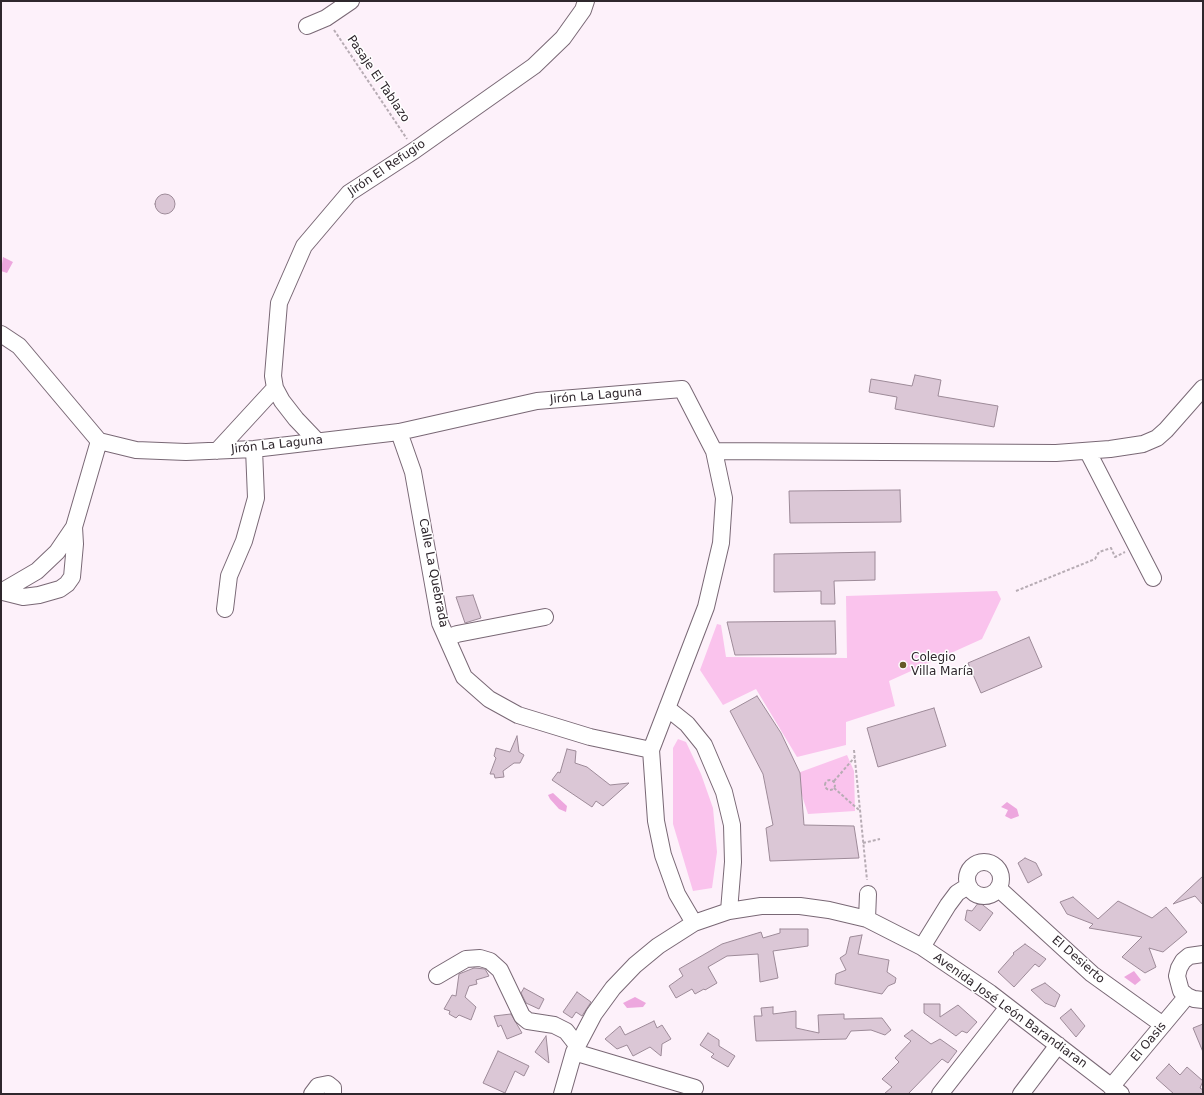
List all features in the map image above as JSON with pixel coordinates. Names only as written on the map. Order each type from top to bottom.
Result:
[{"type":"street","points":[[307,26],[326,18],[351,1]]},
{"type":"street","name":"Jirón El Refugio","points":[[275,388],[273,376],[279,303],[304,246],[349,193],[415,150],[534,66],[563,38],[583,10],[586,1]]},
{"type":"street","points":[[1,334],[19,346],[99,441],[74,527],[57,552],[36,571],[2,592]]},
{"type":"street","points":[[217,451],[275,388],[296,419],[317,441]]},
{"type":"street","points":[[714,452],[1088,452],[1143,444],[1157,438],[1166,430],[1203,388]]},
{"type":"street","name":"Jirón La Laguna","points":[[99,441],[136,450],[186,452],[254,449],[400,432],[537,401],[682,389],[714,452],[724,498],[721,543],[706,607],[651,750],[656,822],[663,855],[677,894],[694,923]]},
{"type":"street","name":"Calle La Quebrada","points":[[400,432],[413,472],[440,623],[464,677],[489,699],[518,715],[590,737],[651,750]]},
{"type":"street","points":[[225,609],[229,576],[244,542],[256,498],[254,449]]},
{"type":"street","points":[[1088,452],[1153,578]]},
{"type":"street","points":[[2,592],[23,597],[39,595],[60,589],[67,584],[72,577],[75,544],[74,527]]},
{"type":"street","points":[[447,638],[457,634],[544,617]]},
{"type":"street","points":[[667,708],[687,724],[704,745],[724,792],[732,825],[733,862],[729,911]]},
{"type":"street","points":[[985,861],[991,863],[999,871],[1001,877],[998,888],[990,895],[980,896],[975,894],[968,886],[967,874],[970,869],[979,862],[985,861]]},
{"type":"street","points":[[922,947],[957,893],[968,886]]},
{"type":"street","name":"El Desierto","points":[[998,888],[1092,974],[1163,1025]]},
{"type":"street","points":[[867,918],[868,890]]},
{"type":"street","name":"Avenida José León Barandiaran","points":[[562,1094],[575,1048],[594,1014],[624,976],[658,946],[694,923],[729,911],[761,906],[800,906],[867,918],[922,947],[1008,1007],[1116,1090]]},
{"type":"street","points":[[1203,954],[1190,956],[1179,968],[1177,976],[1181,991],[1194,1000],[1203,1000]]},
{"type":"street","points":[[437,976],[466,959],[480,958],[490,961],[500,970],[522,1016],[528,1021],[554,1025],[566,1031],[575,1048],[695,1088]]},
{"type":"street","name":"El Oasis","points":[[1116,1090],[1163,1025],[1187,996]]},
{"type":"street","points":[[940,1094],[1008,1007]]},
{"type":"street","points":[[1021,1094],[1058,1045]]},
{"type":"street","points":[[312,1094],[318,1086],[328,1084],[333,1088],[333,1094]]},
{"type":"path","name":"Pasaje El Tablazo","points":[[326,18],[415,150]]},
{"type":"path","points":[[1016,591],[1095,559],[1099,552],[1111,548],[1115,557],[1137,547]]},
{"type":"path","points":[[854,750],[868,890]]},
{"type":"path","points":[[834,788],[828,790],[825,785],[827,781],[834,781],[855,757]]},
{"type":"path","points":[[834,781],[836,785],[834,788]]},
{"type":"path","points":[[834,788],[860,810]]},
{"type":"path","points":[[863,843],[880,838]]},
{"type":"shaded area","points":[[3,257],[13,262],[7,273],[1,271]]},
{"type":"shaded area","points":[[997,591],[1001,599],[982,639],[889,681],[895,706],[846,722],[846,745],[797,757],[756,689],[723,705],[700,670],[717,624],[721,625],[726,657],[847,658],[846,596]]},
{"type":"shaded area","points":[[678,739],[686,742],[701,774],[713,808],[717,852],[712,888],[693,891],[673,824],[673,748]]},
{"type":"shaded area","points":[[847,755],[854,771],[855,811],[808,814],[795,774]]},
{"type":"shaded area","points":[[553,793],[567,806],[566,812],[559,809],[550,799],[548,795]]},
{"type":"shaded area","points":[[1007,802],[1017,809],[1019,816],[1011,819],[1005,816],[1008,810],[1001,807]]},
{"type":"shaded area","points":[[1134,971],[1141,980],[1135,985],[1124,977]]},
{"type":"shaded area","points":[[635,997],[646,1003],[643,1007],[627,1008],[623,1003]]},
{"type":"building","points":[[165,194],[172,197],[175,204],[172,211],[165,214],[158,211],[155,204],[158,197]]},
{"type":"building","points":[[915,375],[941,380],[938,396],[998,406],[994,427],[895,409],[897,397],[869,392],[871,379],[912,386]]},
{"type":"building","points":[[900,490],[901,522],[790,523],[789,491]]},
{"type":"building","points":[[875,552],[875,580],[834,581],[835,604],[821,604],[821,591],[774,592],[774,554]]},
{"type":"building","points":[[473,595],[481,618],[465,623],[456,597]]},
{"type":"building","points":[[835,621],[836,654],[735,655],[727,622]]},
{"type":"building","points":[[1029,637],[1042,667],[981,693],[968,663]]},
{"type":"building","points":[[757,696],[781,733],[800,773],[804,825],[854,826],[859,858],[770,861],[766,828],[773,825],[763,774],[730,711]]},
{"type":"building","points":[[934,708],[946,746],[878,767],[867,728]]},
{"type":"building","points":[[517,736],[519,752],[524,755],[520,763],[514,763],[503,771],[504,777],[495,778],[494,774],[490,774],[496,758],[494,756],[496,748],[510,752]]},
{"type":"building","points":[[567,749],[576,751],[575,763],[587,767],[610,785],[629,783],[603,806],[596,801],[592,807],[552,780],[558,772],[560,773]]},
{"type":"building","points":[[1025,858],[1036,863],[1042,875],[1028,883],[1018,863]]},
{"type":"building","points":[[1203,876],[1203,905],[1195,896],[1173,904]]},
{"type":"building","points":[[1073,897],[1098,919],[1118,901],[1152,918],[1166,907],[1187,932],[1163,952],[1149,948],[1156,967],[1145,973],[1122,957],[1142,937],[1089,928],[1093,924],[1067,914],[1060,902]]},
{"type":"building","points":[[979,902],[993,913],[980,931],[965,920],[967,910],[972,911]]},
{"type":"building","points":[[780,929],[808,929],[808,946],[773,951],[778,978],[760,982],[758,954],[727,956],[708,967],[717,983],[695,994],[692,989],[676,998],[669,986],[683,976],[679,969],[722,944],[761,932],[763,938],[780,933]]},
{"type":"building","points":[[862,935],[858,954],[889,960],[887,972],[896,978],[895,983],[888,986],[882,994],[835,984],[836,974],[846,970],[840,958],[846,954],[850,937]]},
{"type":"building","points":[[1025,944],[1046,959],[1039,967],[1035,964],[1014,987],[998,972],[1014,954],[1013,953]]},
{"type":"building","points":[[474,968],[485,969],[489,976],[476,980],[477,984],[469,986],[465,997],[476,1007],[471,1020],[459,1015],[456,1018],[449,1014],[450,1011],[444,1009],[452,995],[456,996],[459,974]]},
{"type":"building","points":[[1045,983],[1060,995],[1055,1007],[1045,1003],[1031,990]]},
{"type":"building","points":[[524,988],[544,999],[539,1009],[526,1003],[521,993]]},
{"type":"building","points":[[577,992],[591,1002],[582,1016],[576,1012],[572,1018],[563,1012]]},
{"type":"building","points":[[924,1004],[940,1004],[940,1017],[958,1005],[977,1022],[967,1033],[962,1031],[956,1036],[924,1013]]},
{"type":"building","points":[[773,1007],[773,1014],[796,1011],[796,1028],[819,1033],[818,1015],[844,1014],[844,1019],[882,1018],[891,1030],[885,1035],[871,1030],[851,1031],[846,1039],[756,1041],[754,1016],[762,1016],[761,1008]]},
{"type":"building","points":[[1071,1009],[1085,1026],[1076,1037],[1060,1018]]},
{"type":"building","points":[[511,1014],[522,1033],[507,1039],[501,1025],[498,1027],[494,1016]]},
{"type":"building","points":[[654,1021],[657,1028],[662,1025],[671,1039],[662,1044],[661,1056],[650,1047],[633,1056],[627,1045],[617,1049],[605,1039],[620,1026],[625,1035]]},
{"type":"building","points":[[1203,1024],[1203,1052],[1193,1028]]},
{"type":"building","points":[[912,1030],[931,1044],[940,1039],[957,1051],[948,1063],[942,1059],[908,1094],[884,1094],[892,1087],[882,1079],[899,1062],[895,1058],[911,1041],[904,1036]]},
{"type":"building","points":[[708,1033],[719,1040],[719,1046],[735,1056],[728,1067],[711,1057],[714,1054],[700,1045]]},
{"type":"building","points":[[546,1036],[549,1063],[535,1052]]},
{"type":"building","points":[[498,1051],[529,1066],[524,1076],[515,1071],[505,1093],[483,1083]]},
{"type":"building","points":[[1169,1064],[1180,1075],[1187,1067],[1203,1081],[1200,1088],[1203,1090],[1203,1094],[1174,1094],[1156,1078]]},
{"type":"place","name":"Colegio Villa María","points":[[903,665]]}]
